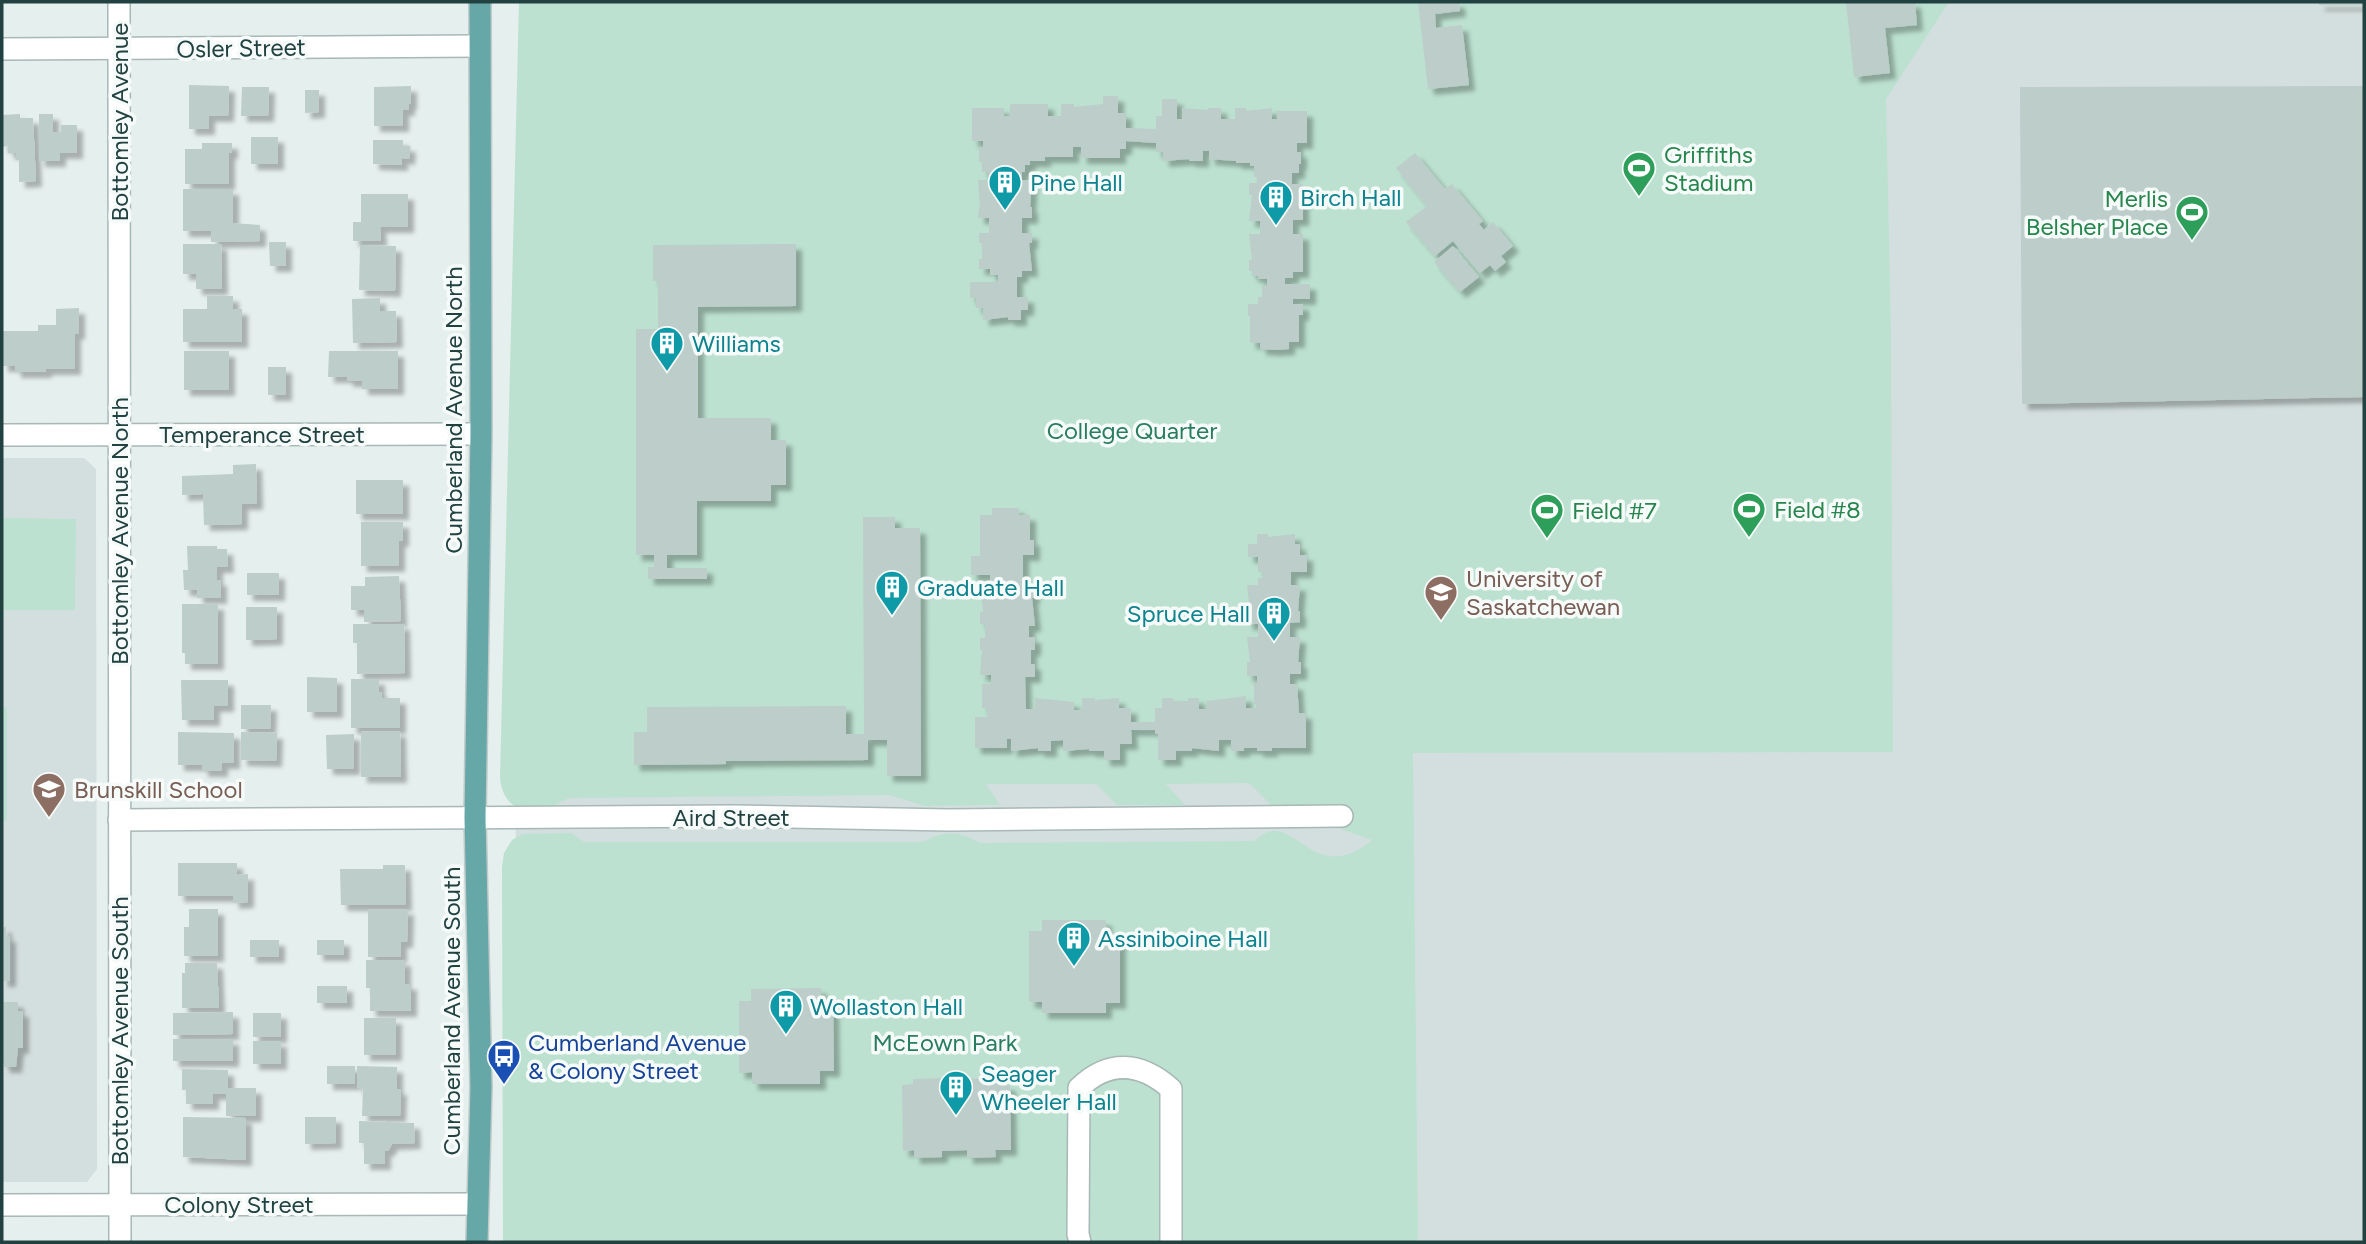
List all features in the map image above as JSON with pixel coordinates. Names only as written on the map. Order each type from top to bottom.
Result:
[{"type":"main road","name":"Cumberland Avenue North","points":[[475,818],[481,433],[480,2]]},
{"type":"main road","name":"Cumberland Avenue South","points":[[475,818],[481,1087],[477,1242]]},
{"type":"street","name":"Bottomley Avenue","points":[[119,2],[119,242]]},
{"type":"street","name":"Osler Street","points":[[2,49],[479,46]]},
{"type":"street","name":"Bottomley Avenue North","points":[[119,242],[119,820]]},
{"type":"street","name":"Temperance Street","points":[[2,435],[481,433]]},
{"type":"street","name":"Aird Street","points":[[119,820],[733,816],[948,820],[1342,816]]},
{"type":"street","name":"Bottomley Avenue South","points":[[119,820],[120,1242]]},
{"type":"street","points":[[1080,1242],[1079,1088],[1101,1072],[1128,1068],[1152,1075],[1171,1089],[1171,1242]]},
{"type":"street","name":"Colony Street","points":[[2,1205],[477,1204]]},
{"type":"shaded area","name":"University of Saskatchewan","points":[[519,2],[2364,2],[2364,1242],[514,1242]]},
{"type":"shaded area","name":"Brunskill School","points":[[2,458],[84,458],[96,469],[97,1169],[87,1182],[2,1182]]},
{"type":"green space","name":"University of Saskatchewan","points":[[519,2],[1949,2],[1886,99],[1891,335],[1893,752],[1413,753],[1418,1242],[503,1242],[502,867],[504,853],[512,840],[523,834],[571,833],[584,842],[923,842],[938,835],[959,834],[980,843],[1254,841],[1266,833],[1279,832],[1311,850],[1337,856],[1353,852],[1372,840],[1270,804],[1249,783],[1166,784],[1185,805],[1117,805],[1096,784],[986,784],[1000,805],[925,806],[889,795],[570,798],[535,810],[519,808],[508,801],[500,778]]},
{"type":"green space","points":[[2,518],[76,519],[75,610],[2,610]]},
{"type":"green space","points":[[2,707],[7,707],[7,821],[2,821]]},
{"type":"building","points":[[1418,2],[1459,2],[1460,11],[1435,14],[1436,28],[1462,25],[1469,85],[1428,89]]},
{"type":"building","points":[[1846,2],[1915,2],[1917,25],[1885,28],[1890,73],[1854,77]]},
{"type":"building","points":[[2319,2],[2364,2],[2364,5],[2319,5]]},
{"type":"building","points":[[189,85],[229,86],[228,116],[209,116],[209,129],[189,129]]},
{"type":"building","points":[[411,86],[411,103],[409,110],[403,110],[403,126],[374,126],[374,87]]},
{"type":"building","name":"Merlis Belsher Place","points":[[2364,86],[2364,397],[2022,404],[2020,87]]},
{"type":"building","points":[[242,87],[269,87],[268,116],[241,116]]},
{"type":"building","points":[[305,90],[319,90],[319,112],[305,113]]},
{"type":"building","points":[[1103,96],[1118,96],[1118,113],[1126,113],[1126,128],[1156,129],[1156,116],[1162,116],[1162,99],[1177,99],[1177,119],[1182,119],[1182,108],[1221,108],[1221,119],[1235,119],[1235,108],[1246,108],[1246,111],[1272,108],[1272,119],[1277,119],[1277,111],[1307,111],[1307,143],[1297,143],[1297,152],[1301,152],[1301,164],[1299,173],[1292,173],[1292,184],[1303,184],[1303,220],[1293,220],[1293,234],[1303,234],[1303,272],[1293,272],[1293,278],[1285,278],[1285,284],[1310,284],[1310,299],[1293,299],[1293,304],[1303,304],[1303,315],[1299,315],[1299,342],[1289,342],[1289,349],[1275,350],[1260,349],[1260,343],[1250,343],[1248,304],[1258,304],[1258,297],[1262,297],[1262,286],[1267,286],[1267,279],[1258,279],[1258,276],[1252,276],[1252,271],[1249,271],[1249,260],[1252,260],[1249,234],[1260,234],[1260,221],[1249,221],[1252,195],[1249,195],[1249,183],[1257,183],[1254,166],[1250,166],[1250,163],[1209,159],[1209,151],[1203,151],[1203,161],[1163,161],[1163,152],[1156,152],[1156,143],[1126,141],[1126,149],[1120,149],[1120,158],[1081,158],[1081,147],[1073,147],[1073,157],[1045,157],[1045,161],[1030,161],[1030,165],[1025,165],[1022,180],[1032,180],[1032,218],[1022,218],[1022,233],[1032,233],[1032,243],[1029,243],[1032,271],[1022,271],[1022,277],[1017,277],[1017,297],[1028,297],[1028,310],[1021,310],[1021,320],[1008,320],[1008,317],[983,320],[983,308],[976,308],[976,298],[970,298],[970,282],[998,282],[998,275],[990,275],[990,269],[979,269],[982,243],[979,243],[979,233],[989,233],[989,218],[978,218],[978,180],[988,180],[988,172],[982,172],[982,162],[979,162],[979,147],[983,147],[983,141],[972,141],[972,108],[1004,108],[1004,116],[1010,116],[1010,104],[1048,104],[1048,116],[1061,116],[1061,104],[1074,104],[1074,107],[1103,104]]},
{"type":"building","points":[[20,114],[20,118],[33,118],[36,181],[19,182],[19,160],[16,160],[16,153],[8,153],[8,146],[2,147],[2,115]]},
{"type":"building","points":[[39,114],[53,114],[53,132],[61,132],[61,125],[77,125],[77,153],[60,153],[60,161],[39,161]]},
{"type":"building","points":[[251,137],[278,137],[278,164],[251,164]]},
{"type":"building","points":[[373,140],[403,140],[403,146],[410,146],[409,159],[402,158],[402,165],[373,164]]},
{"type":"building","points":[[202,143],[232,143],[232,153],[229,153],[229,184],[185,184],[185,149],[202,149]]},
{"type":"building","points":[[1415,153],[1445,189],[1452,184],[1483,221],[1479,224],[1484,230],[1493,222],[1513,246],[1501,256],[1506,262],[1495,271],[1490,265],[1480,273],[1453,241],[1435,256],[1406,222],[1427,206],[1396,168]]},
{"type":"building","points":[[183,189],[233,189],[233,223],[260,225],[260,241],[211,242],[211,231],[183,231]]},
{"type":"building","points":[[361,194],[408,194],[408,227],[380,227],[381,241],[353,241],[353,222],[361,222]]},
{"type":"building","points":[[269,242],[286,242],[286,266],[270,266]]},
{"type":"building","points":[[183,244],[221,244],[222,289],[196,289],[196,274],[183,274]]},
{"type":"building","name":"Williams","points":[[796,244],[796,306],[698,307],[698,418],[771,418],[771,440],[786,440],[786,485],[771,485],[771,501],[697,501],[697,555],[667,555],[667,568],[707,568],[707,579],[648,579],[648,567],[654,567],[654,555],[636,555],[636,329],[658,329],[658,281],[653,281],[653,245]]},
{"type":"building","points":[[360,245],[396,246],[395,291],[359,290]]},
{"type":"building","points":[[1453,246],[1479,277],[1460,292],[1434,262]]},
{"type":"building","points":[[207,296],[233,296],[233,309],[242,309],[242,342],[183,342],[183,309],[207,309]]},
{"type":"building","points":[[380,298],[380,311],[396,311],[397,342],[353,343],[352,299]]},
{"type":"building","points":[[79,308],[79,334],[75,333],[75,369],[15,372],[15,366],[2,366],[2,331],[38,331],[38,325],[56,325],[56,309]]},
{"type":"building","points":[[184,351],[229,351],[229,390],[184,390]]},
{"type":"building","points":[[329,351],[398,351],[398,389],[362,389],[362,381],[347,381],[347,377],[328,377]]},
{"type":"building","points":[[268,367],[286,367],[286,395],[268,395]]},
{"type":"building","points":[[256,464],[257,504],[242,504],[242,524],[204,525],[203,494],[182,495],[182,476],[233,474],[233,465]]},
{"type":"building","points":[[356,480],[403,480],[403,514],[356,514]]},
{"type":"building","points":[[992,508],[1019,508],[1019,515],[1030,515],[1030,540],[1034,540],[1034,555],[1023,555],[1023,586],[1034,586],[1032,598],[1035,626],[1029,626],[1029,637],[1035,637],[1031,664],[1035,664],[1035,677],[1025,677],[1026,709],[1035,709],[1035,698],[1074,702],[1074,710],[1082,710],[1082,698],[1119,698],[1119,708],[1131,708],[1131,722],[1155,722],[1155,708],[1162,708],[1162,698],[1188,701],[1188,698],[1199,698],[1199,709],[1207,709],[1207,701],[1246,696],[1246,708],[1256,708],[1254,683],[1257,683],[1257,676],[1247,676],[1247,662],[1250,662],[1247,637],[1258,637],[1258,624],[1247,624],[1247,612],[1250,612],[1247,585],[1258,585],[1258,578],[1263,578],[1263,572],[1258,572],[1258,557],[1248,557],[1248,544],[1257,544],[1257,534],[1268,534],[1268,537],[1295,534],[1295,544],[1300,544],[1300,555],[1307,555],[1307,572],[1291,572],[1291,585],[1300,585],[1300,622],[1290,623],[1290,637],[1300,637],[1298,662],[1301,662],[1301,674],[1290,674],[1290,684],[1297,684],[1299,713],[1306,713],[1306,748],[1257,751],[1257,748],[1244,748],[1244,751],[1231,751],[1231,740],[1219,740],[1219,751],[1192,748],[1192,751],[1176,751],[1176,760],[1158,760],[1158,734],[1155,734],[1155,730],[1131,730],[1132,744],[1120,744],[1120,760],[1104,760],[1104,751],[1063,751],[1063,740],[1051,741],[1051,751],[1038,751],[1038,748],[1011,751],[1011,739],[1007,739],[1007,748],[975,748],[975,717],[987,717],[987,708],[982,708],[982,684],[991,684],[991,675],[980,675],[980,638],[985,638],[985,624],[980,624],[980,612],[983,612],[980,586],[990,586],[990,575],[971,575],[971,556],[980,556],[980,515],[992,515]]},
{"type":"building","name":"Graduate Hall","points":[[863,517],[895,517],[895,528],[920,528],[921,776],[887,776],[887,740],[868,740],[868,760],[634,765],[634,732],[647,732],[647,707],[846,706],[846,734],[864,734]]},
{"type":"building","points":[[361,522],[403,522],[403,541],[399,541],[399,566],[361,566]]},
{"type":"building","points":[[187,546],[217,546],[217,549],[227,549],[228,567],[217,567],[217,580],[221,580],[221,598],[197,598],[197,590],[184,590],[183,570],[188,570]]},
{"type":"building","points":[[247,573],[279,573],[279,595],[247,595]]},
{"type":"building","points":[[399,576],[401,621],[364,622],[364,610],[351,610],[351,586],[365,586],[365,577]]},
{"type":"building","points":[[182,604],[218,604],[218,664],[185,664],[185,653],[182,653]]},
{"type":"building","points":[[246,607],[277,607],[277,639],[246,640]]},
{"type":"building","points":[[353,624],[404,624],[405,673],[357,674],[357,643],[353,643]]},
{"type":"building","points":[[307,677],[337,678],[337,712],[307,712]]},
{"type":"building","points":[[351,679],[379,679],[382,698],[400,698],[400,728],[351,728]]},
{"type":"building","points":[[181,680],[228,680],[228,706],[214,706],[214,720],[182,720]]},
{"type":"building","points":[[241,705],[271,705],[270,729],[241,729]]},
{"type":"building","points":[[400,731],[401,777],[361,777],[361,732]]},
{"type":"building","points":[[178,732],[234,733],[234,763],[222,763],[222,771],[202,771],[202,765],[178,765]]},
{"type":"building","points":[[241,732],[277,733],[276,761],[241,760]]},
{"type":"building","points":[[354,734],[354,769],[327,769],[326,735]]},
{"type":"building","points":[[178,863],[237,863],[237,875],[248,874],[248,902],[233,903],[233,896],[178,896]]},
{"type":"building","points":[[383,865],[405,865],[406,905],[341,905],[340,869],[383,869]]},
{"type":"building","points":[[189,909],[218,909],[218,956],[184,956],[184,927],[189,927]]},
{"type":"building","points":[[368,909],[408,909],[407,942],[401,942],[401,957],[368,957]]},
{"type":"building","name":"Assiniboine Hall","points":[[1042,920],[1106,920],[1106,933],[1120,933],[1120,1003],[1106,1003],[1106,1013],[1042,1013],[1042,1002],[1029,1002],[1029,931],[1042,931]]},
{"type":"building","points":[[2,927],[6,927],[6,936],[10,936],[10,981],[2,981]]},
{"type":"building","points":[[250,940],[279,940],[279,957],[250,957]]},
{"type":"building","points":[[317,940],[344,940],[344,955],[317,955]]},
{"type":"building","points":[[366,960],[405,960],[405,984],[411,984],[411,1011],[370,1011],[370,988],[366,988]]},
{"type":"building","points":[[185,963],[217,963],[219,1008],[182,1008],[182,973],[185,973]]},
{"type":"building","points":[[317,986],[347,986],[347,1003],[317,1003]]},
{"type":"building","name":"Wollaston Hall","points":[[821,988],[821,1000],[833,1000],[834,1071],[820,1071],[820,1084],[752,1084],[752,1072],[739,1073],[739,1001],[751,1001],[751,989]]},
{"type":"building","points":[[2,1002],[18,1002],[18,1011],[23,1011],[23,1048],[18,1048],[16,1067],[4,1067],[2,1063]]},
{"type":"building","points":[[233,1012],[233,1034],[173,1035],[173,1013]]},
{"type":"building","points":[[253,1013],[281,1013],[281,1037],[253,1037]]},
{"type":"building","points":[[364,1018],[396,1018],[396,1055],[364,1055]]},
{"type":"building","points":[[173,1039],[233,1039],[233,1061],[173,1061]]},
{"type":"building","points":[[253,1041],[281,1041],[281,1064],[253,1064]]},
{"type":"building","points":[[327,1066],[355,1066],[355,1084],[327,1084]]},
{"type":"building","points":[[357,1066],[397,1067],[397,1089],[401,1089],[400,1116],[362,1116],[363,1088],[357,1088]]},
{"type":"building","points":[[182,1069],[228,1070],[228,1088],[256,1088],[256,1116],[226,1116],[226,1094],[213,1094],[213,1104],[186,1104],[186,1090],[182,1090]]},
{"type":"building","name":"Seager Wheeler Hall","points":[[946,1078],[946,1084],[967,1084],[967,1079],[995,1078],[995,1084],[1010,1085],[1011,1150],[995,1150],[996,1157],[967,1158],[967,1150],[942,1151],[942,1157],[914,1158],[914,1150],[903,1151],[902,1085],[913,1084],[913,1079]]},
{"type":"building","points":[[183,1117],[246,1118],[246,1160],[183,1157]]},
{"type":"building","points":[[305,1117],[336,1117],[336,1143],[305,1144]]},
{"type":"building","points":[[359,1121],[414,1123],[415,1143],[392,1144],[388,1151],[385,1150],[385,1164],[364,1164],[364,1143],[359,1143]]},
{"type":"place","name":"Griffiths Stadium","points":[[1639,198]]},
{"type":"place","name":"Pine Hall","points":[[1005,212]]},
{"type":"place","name":"Birch Hall","points":[[1276,227]]},
{"type":"place","name":"Merlis Belsher Place","points":[[2192,242]]},
{"type":"place","name":"Williams","points":[[667,373]]},
{"type":"place","name":"Field #8","points":[[1749,539]]},
{"type":"place","name":"Field #7","points":[[1547,540]]},
{"type":"place","name":"Graduate Hall","points":[[892,617]]},
{"type":"place","name":"University of Saskatchewan","points":[[1441,622]]},
{"type":"place","name":"Spruce Hall","points":[[1274,643]]},
{"type":"place","name":"Brunskill School","points":[[49,819]]},
{"type":"place","name":"Assiniboine Hall","points":[[1074,968]]},
{"type":"place","name":"Wollaston Hall","points":[[786,1036]]},
{"type":"place","name":"Cumberland Avenue & Colony Street","points":[[504,1086]]},
{"type":"place","name":"Seager Wheeler Hall","points":[[956,1117]]},
{"type":"park label","name":"College Quarter","points":[[1132,430]]},
{"type":"park label","name":"McEown Park","points":[[945,1042]]}]
